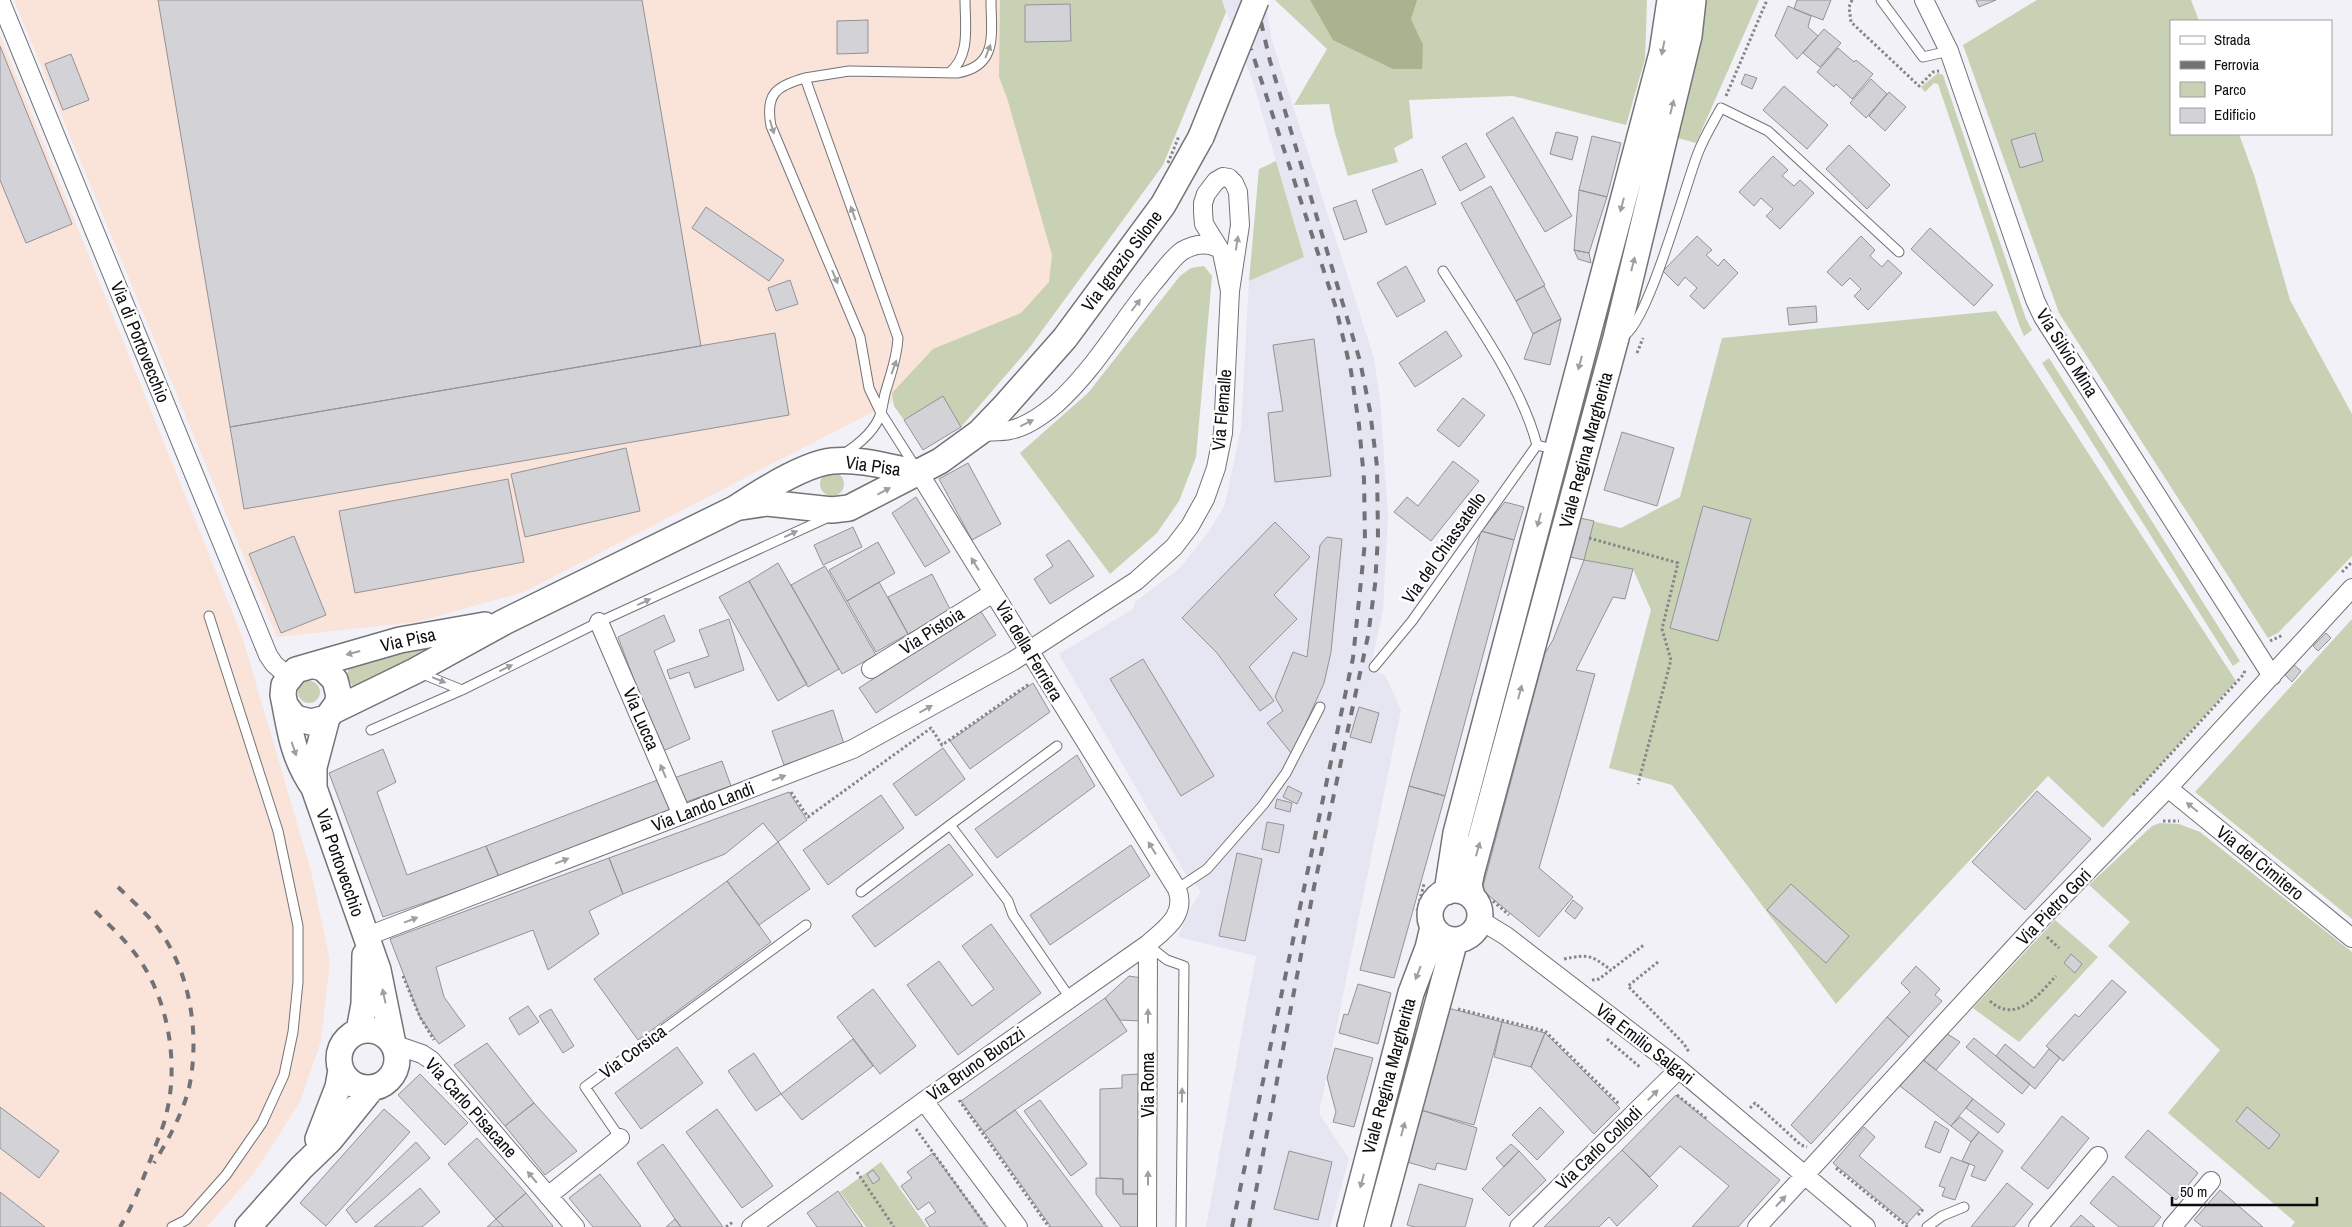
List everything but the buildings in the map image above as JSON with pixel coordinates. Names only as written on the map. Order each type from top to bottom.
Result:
[{"type":"main road","name":"Via Ignazio Silone","points":[[919,473],[940,461],[980,432],[1065,338],[1163,205],[1201,137],[1256,0]]},
{"type":"main road","name":"Viale Regina Margherita","points":[[1350,1227],[1411,993],[1428,948],[1433,927],[1430,919],[1434,902],[1447,892],[1456,833],[1547,448],[1599,293],[1662,53],[1670,0]]},
{"type":"main road","name":"Viale Regina Margherita","points":[[1480,920],[1479,896],[1469,885],[1472,871],[1616,338],[1689,36],[1693,0]]},
{"type":"main road","name":"Via Pisa","points":[[330,714],[416,671],[504,622],[736,508],[765,489],[810,468],[834,461],[884,466],[919,473]]},
{"type":"main road","points":[[810,468],[806,488],[814,507]]},
{"type":"main road","name":"Via Pisa","points":[[736,508],[767,503],[832,510],[849,508],[919,473]]},
{"type":"main road","name":"Via Pisa","points":[[315,666],[334,658],[400,640],[504,622]]},
{"type":"main road","points":[[305,666],[315,666],[323,668],[336,680],[339,696],[330,714],[319,721],[303,721],[295,718],[285,705],[283,690],[289,677],[296,670],[305,666]]},
{"type":"main road","name":"Via Portovecchio","points":[[285,705],[290,736],[301,769],[314,788],[366,937]]},
{"type":"main road","name":"Via Portovecchio","points":[[314,788],[314,767],[330,714]]},
{"type":"main road","points":[[1447,892],[1456,890],[1479,896]]},
{"type":"main road","points":[[1433,927],[1438,934],[1455,940],[1471,935],[1480,920]]},
{"type":"main road","points":[[359,1031],[364,1004],[366,937]]},
{"type":"main road","points":[[248,1227],[301,1168],[330,1140],[372,1088],[389,1080],[394,1071],[397,1062],[378,970],[366,937]]},
{"type":"main road","name":"Viale Regina Margherita","points":[[1377,1227],[1455,940]]},
{"type":"main road","points":[[301,1168],[329,1115],[338,1087],[340,1070],[338,1061],[344,1043],[350,1036],[359,1031],[368,1030],[386,1036],[393,1044]]},
{"type":"main road","points":[[340,1070],[353,1085],[372,1088]]},
{"type":"street","name":"Via di Portovecchio","points":[[0,0],[268,655],[274,664],[289,677]]},
{"type":"street","name":"Via Silvio Mina","points":[[1924,0],[1950,51],[2035,300],[2043,317],[2272,676]]},
{"type":"street","name":"Via Flemalle","points":[[1028,650],[1136,581],[1174,548],[1190,526],[1204,498],[1216,468],[1223,433],[1230,291],[1240,225],[1238,192],[1234,183],[1229,178],[1223,177],[1216,181],[1206,194],[1203,203],[1204,224],[1226,265],[1230,291]]},
{"type":"street","points":[[980,432],[1011,430],[1033,420],[1055,405],[1080,380],[1147,290],[1176,256],[1190,247],[1200,244],[1209,244],[1218,248]]},
{"type":"street","points":[[1599,293],[1625,299]]},
{"type":"street","name":"Via della Ferriera","points":[[919,473],[1177,889]]},
{"type":"street","name":"Via Pietro Gori","points":[[1757,1227],[1977,988],[2168,788],[2352,588]]},
{"type":"street","name":"Via Pistoia","points":[[871,669],[993,593]]},
{"type":"street","name":"Via Lucca","points":[[600,622],[682,815]]},
{"type":"street","name":"Via Lando Landi","points":[[366,937],[853,749],[1013,661],[1028,650]]},
{"type":"street","name":"Via del Cimitero","points":[[2168,788],[2352,938]]},
{"type":"street","name":"Via Bruno Buozzi","points":[[752,1227],[924,1100],[1148,944],[1171,924],[1180,908],[1181,900],[1177,889]]},
{"type":"street","name":"Via Emilio Salgari","points":[[1480,920],[1506,936],[1679,1069],[1866,1227]]},
{"type":"street","name":"Via Roma","points":[[1147,1227],[1148,944]]},
{"type":"street","name":"Via Carlo Pisacane","points":[[393,1044],[422,1054],[431,1060],[548,1196],[570,1225]]},
{"type":"street","name":"Via Carlo Collodi","points":[[1519,1227],[1679,1069]]},
{"type":"street","points":[[924,1100],[1018,1227]]},
{"type":"street","name":"Via Corsica","points":[[548,1196],[620,1138]]},
{"type":"street","points":[[2038,1227],[2098,1156]]},
{"type":"street","points":[[2172,1227],[2211,1181]]},
{"type":"lane","points":[[949,73],[962,60],[965,48],[965,0]]},
{"type":"lane","name":"Via della Ferriera","points":[[919,473],[881,414],[868,388],[860,336],[771,126],[770,107],[778,89],[784,84],[805,78],[849,71],[949,73],[963,72],[974,68],[988,56],[991,49],[992,0]]},
{"type":"lane","points":[[1881,0],[1923,57],[1950,51]]},
{"type":"lane","points":[[805,78],[898,338],[897,359],[886,389],[881,414],[863,440],[834,461]]},
{"type":"lane","points":[[1616,338],[1626,335],[1640,314],[1655,278],[1699,151],[1721,108],[1768,130],[1900,252]]},
{"type":"lane","points":[[1444,271],[1508,378],[1533,431],[1547,448]]},
{"type":"lane","name":"Via del Chiassatello","points":[[1374,667],[1412,622],[1547,448]]},
{"type":"lane","points":[[370,730],[462,690],[600,622],[849,508]]},
{"type":"lane","points":[[172,1227],[186,1220],[226,1175],[262,1123],[284,1075],[293,1032],[298,982],[298,926],[278,831],[209,616]]},
{"type":"lane","points":[[416,671],[462,690]]},
{"type":"lane","points":[[1177,889],[1206,869],[1264,806],[1286,773],[1320,707]]},
{"type":"lane","points":[[861,892],[1057,746]]},
{"type":"lane","points":[[950,825],[1008,901],[1013,915],[1070,998]]},
{"type":"lane","name":"Via Corsica","points":[[620,1138],[586,1087],[806,925]]},
{"type":"lane","points":[[1148,944],[1166,960],[1184,966],[1181,1227]]},
{"type":"lane","points":[[1927,1227],[1942,1216],[1964,1207]]},
{"type":"path","points":[[1721,108],[1766,0]]},
{"type":"path","points":[[1163,170],[1168,163]]},
{"type":"path","points":[[1636,354],[1644,336]]},
{"type":"path","points":[[1589,538],[1678,563],[1662,629],[1672,660],[1638,784]]},
{"type":"path","points":[[2340,574],[2352,562]]},
{"type":"path","points":[[2261,640],[2271,641],[2281,636],[2287,630]]},
{"type":"path","points":[[788,789],[808,817],[931,728],[942,745],[1033,682]]},
{"type":"path","points":[[1479,896],[1514,918]]},
{"type":"path","points":[[1589,980],[1599,979],[1645,944]]},
{"type":"path","points":[[1556,953],[1570,964]]},
{"type":"path","points":[[1564,959],[1587,955],[1594,957],[1611,970]]},
{"type":"path","points":[[1658,962],[1628,986],[1684,1044],[1692,1057]]},
{"type":"path","points":[[402,974],[420,1017],[439,1046]]},
{"type":"path","points":[[1977,988],[2001,1008],[2016,1009],[2029,1004],[2056,976]]},
{"type":"path","points":[[1456,1008],[1545,1032],[1622,1107]]},
{"type":"path","points":[[967,1094],[959,1100],[1049,1227]]},
{"type":"path","points":[[1675,1094],[1715,1126]]},
{"type":"path","points":[[1743,1103],[1750,1109],[1755,1103],[1801,1145]]},
{"type":"path","points":[[916,1129],[988,1227]]},
{"type":"path","points":[[1831,1164],[1908,1227]]},
{"type":"path","points":[[857,1172],[894,1227]]},
{"type":"shaded area","points":[[14,0],[1222,0],[1226,12],[1163,165],[1097,256],[1029,332],[922,360],[892,402],[524,592],[416,622],[277,637]]},
{"type":"shaded area","points":[[1222,0],[1265,0],[1272,41],[1374,358],[1380,399],[1388,516],[1383,610],[1370,670],[1385,675],[1401,710],[1319,1113],[1349,1159],[1330,1227],[1206,1227],[1256,956],[1178,937],[1190,909],[1201,891],[1185,873],[1059,654],[1133,609],[1135,602],[1179,569],[1210,530],[1225,504],[1241,428],[1249,281],[1304,257],[1253,82]]},
{"type":"shaded area","points":[[0,35],[243,639],[311,871],[330,961],[321,1041],[300,1102],[255,1172],[207,1227],[0,1227]]},
{"type":"green space","points":[[1000,0],[1222,0],[1226,12],[1163,165],[1030,347],[961,427],[943,397],[904,420],[894,406],[892,393],[933,349],[1021,313],[1049,282],[1052,255],[1007,98],[999,77]]},
{"type":"green space","points":[[1275,0],[1647,0],[1645,59],[1626,125],[1513,96],[1409,100],[1413,138],[1394,148],[1398,162],[1348,176],[1335,133],[1329,104],[1294,105],[1327,49]]},
{"type":"green space","points":[[1310,0],[1417,0],[1411,19],[1423,45],[1422,69],[1393,69],[1333,40]]},
{"type":"green space","points":[[1705,0],[1759,0],[1696,143],[1674,137],[1696,49]]},
{"type":"green space","points":[[2037,0],[2191,0],[2199,20],[2170,20],[2170,135],[2239,135],[2255,178],[2290,300],[2352,414],[2352,556],[2278,633],[2268,638],[2059,313],[1963,45]]},
{"type":"green space","points":[[1938,73],[1943,75],[2026,319],[2032,330],[2024,336],[1938,84],[1934,83],[1925,92],[1921,87]]},
{"type":"green space","points":[[1276,161],[1304,257],[1249,281],[1259,169]]},
{"type":"green space","points":[[1204,266],[1212,276],[1196,457],[1179,501],[1157,533],[1110,574],[1020,453],[1088,393],[1180,276],[1191,268]]},
{"type":"green space","points":[[1996,311],[2236,681],[2103,828],[2048,776],[1836,1004],[1672,785],[1609,768],[1651,610],[1633,569],[1570,557],[1580,518],[1621,528],[1680,497],[1722,338]]},
{"type":"green space","points":[[2049,358],[2240,661],[2233,666],[2042,363]]},
{"type":"green space","points":[[832,472],[841,475],[844,484],[841,493],[832,496],[823,493],[820,484],[823,475]]},
{"type":"green space","points":[[2352,619],[2352,919],[2195,792]]},
{"type":"green space","points":[[451,641],[354,688],[347,677],[349,666],[353,661]]},
{"type":"green space","points":[[309,681],[317,684],[320,692],[317,700],[309,703],[301,700],[298,692],[301,684]]},
{"type":"green space","points":[[2160,823],[2179,824],[2200,832],[2352,952],[2352,1227],[2291,1227],[2295,1222],[2168,1113],[2220,1050],[2108,946],[2130,922],[2089,885],[2152,826]]},
{"type":"green space","points":[[2055,920],[2098,957],[2019,1042],[1973,1008]]},
{"type":"green space","points":[[881,1162],[927,1227],[866,1227],[840,1192]]},
{"type":"railway","points":[[1249,1227],[1314,887],[1368,636],[1375,585],[1378,537],[1377,466],[1370,411],[1360,361],[1270,61],[1261,22]]},
{"type":"railway","points":[[1232,1227],[1353,658],[1365,542],[1364,479],[1351,371],[1336,308],[1251,49]]},
{"type":"railway","points":[[118,887],[151,919],[171,948],[186,986],[193,1027],[192,1068],[189,1088],[183,1108],[154,1163]]},
{"type":"railway","points":[[95,911],[132,950],[152,981],[165,1017],[171,1055],[172,1074],[164,1123],[141,1185],[120,1227]]}]
